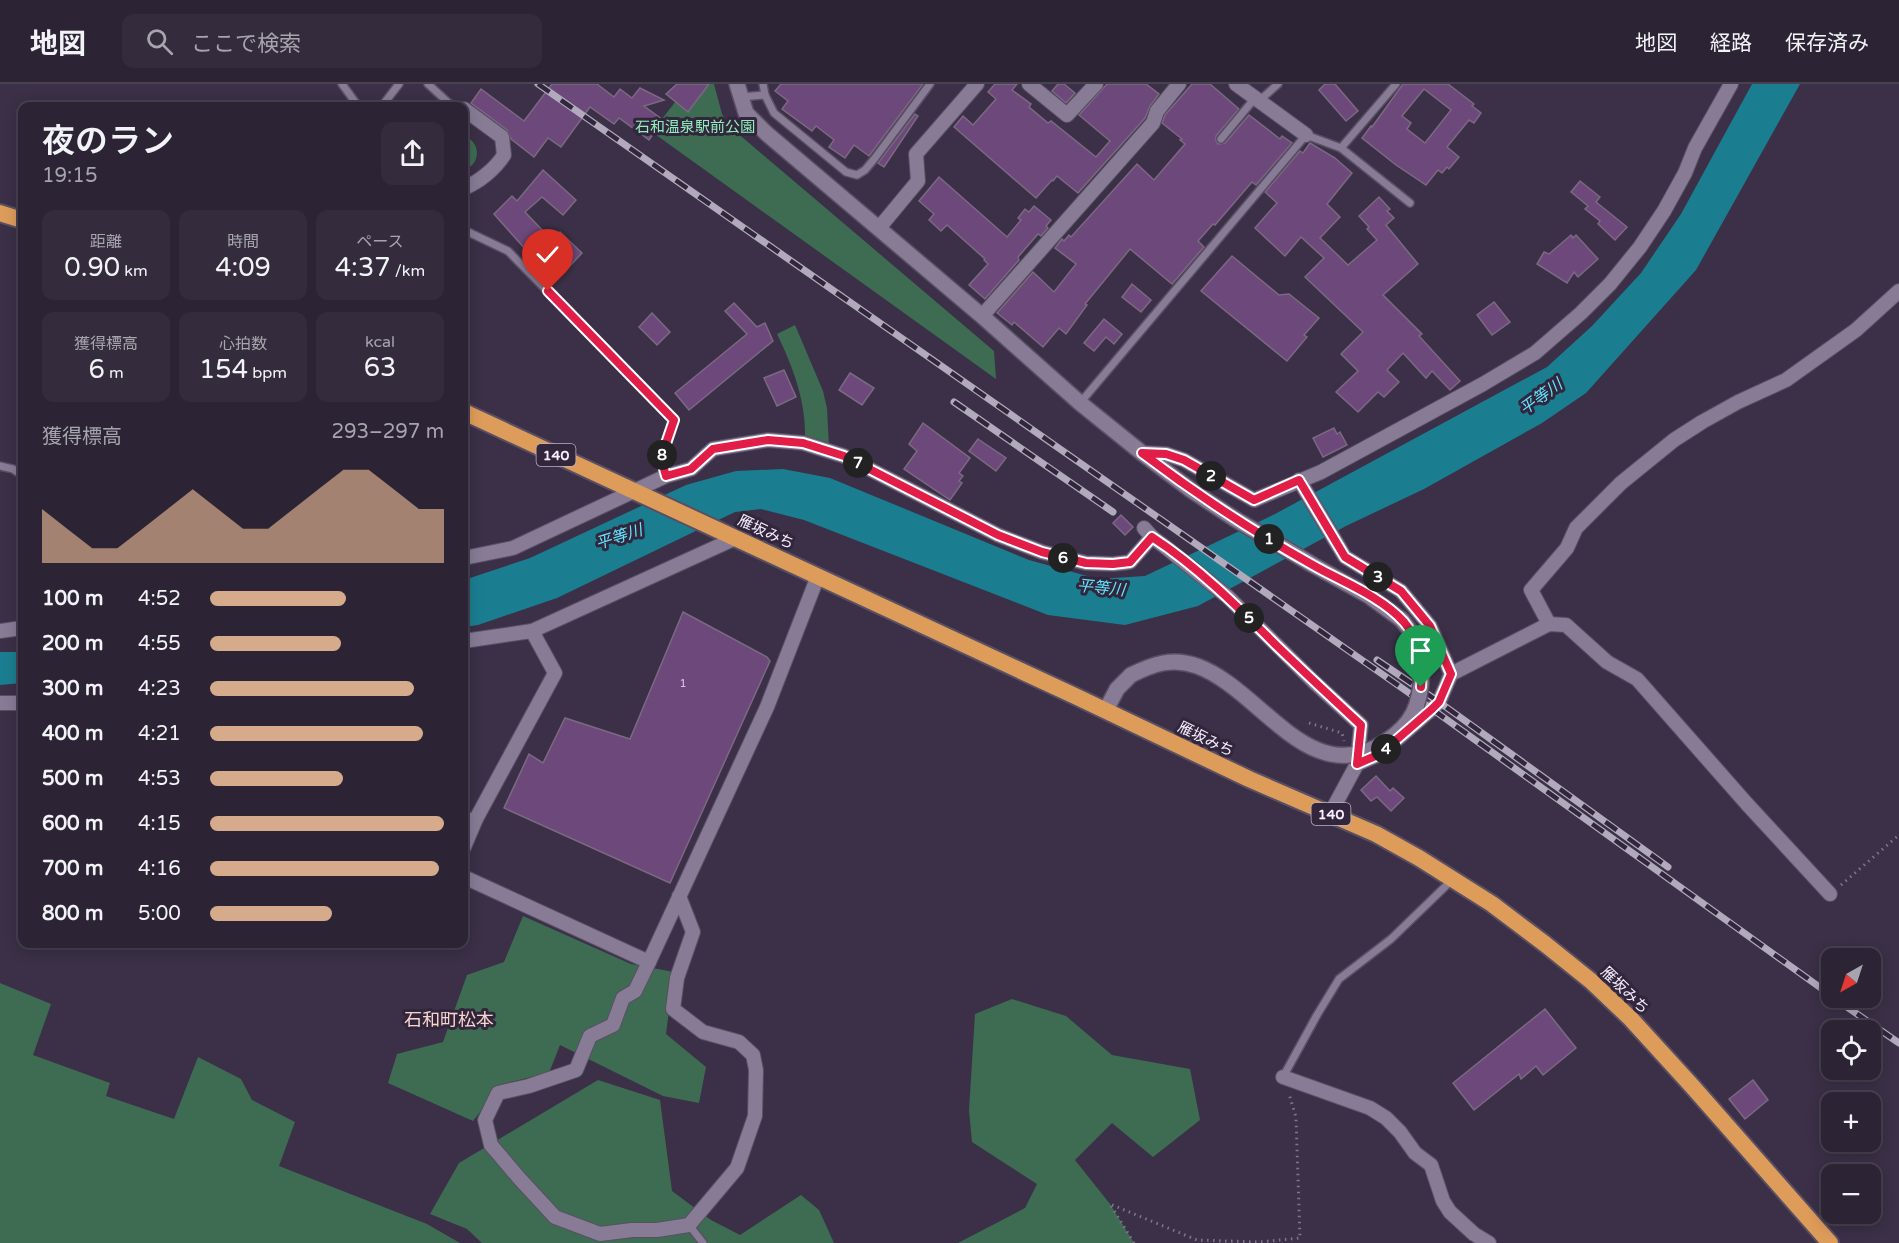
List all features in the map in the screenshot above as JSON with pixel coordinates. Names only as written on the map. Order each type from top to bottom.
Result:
[{"type":"highway","points":[[0,213],[18,219]]},
{"type":"highway","name":"雁坂みち","points":[[468,414],[1106,710],[1249,779],[1376,834],[1419,858],[1453,879],[1545,944],[1591,981],[1700,1094],[1830,1243]]},
{"type":"street","points":[[879,228],[918,181],[916,154],[977,84]]},
{"type":"street","points":[[1029,84],[1067,115],[1096,84]]},
{"type":"street","points":[[982,316],[1153,123],[1157,111],[1179,84]]},
{"type":"street","points":[[1236,84],[1306,135]]},
{"type":"street","points":[[1142,453],[1166,454],[1184,460],[1254,500],[1302,485],[1321,472],[1483,384],[1535,353],[1610,284],[1640,247],[1664,211],[1685,173],[1695,148],[1731,84]]},
{"type":"street","points":[[739,91],[746,113],[760,128],[982,316],[1080,403],[1142,453],[1191,490],[1235,519],[1369,596],[1402,620],[1412,633],[1417,646],[1422,674],[1417,708],[1411,719],[1397,735],[1374,749],[1351,756],[1320,752],[1304,745],[1223,680],[1195,665],[1178,661],[1149,665],[1131,675],[1117,689],[1106,710]]},
{"type":"street","points":[[468,112],[502,137],[504,147],[504,155],[499,163],[468,187]]},
{"type":"street","points":[[1549,624],[1531,590],[1567,549],[1576,528],[1621,483],[1674,440],[1702,422],[1786,380],[1856,330],[1899,291]]},
{"type":"street","points":[[468,557],[513,548],[642,494],[666,476],[691,469],[713,449],[768,440],[803,443],[844,456],[998,535],[1068,560],[1099,564],[1130,562],[1148,533],[1228,597],[1361,725],[1357,764],[1329,814]]},
{"type":"street","points":[[1302,485],[1345,557],[1401,591],[1430,626],[1451,674]]},
{"type":"street","points":[[468,640],[532,631],[732,536]]},
{"type":"street","points":[[679,896],[693,932],[677,978],[673,1009],[703,1032],[739,1042],[753,1055],[756,1070],[755,1116],[737,1168],[689,1225],[600,1234],[555,1217],[491,1145],[485,1120],[498,1094],[576,1070],[590,1036],[613,1025],[623,998],[635,992],[679,896],[767,706],[818,576]]},
{"type":"street","points":[[1357,764],[1380,754],[1432,709],[1439,702],[1451,674],[1549,624],[1566,625],[1607,662],[1637,679],[1830,894]]},
{"type":"street","points":[[0,631],[18,629]]},
{"type":"street","points":[[470,816],[555,673],[532,631]]},
{"type":"street","points":[[0,703],[18,703]]},
{"type":"street","points":[[468,879],[649,962]]},
{"type":"street","points":[[1283,1077],[1370,1108],[1386,1118],[1400,1132],[1415,1153],[1431,1166],[1443,1201],[1450,1212],[1474,1234],[1489,1243]]},
{"type":"lane","points":[[342,84],[355,102]]},
{"type":"lane","points":[[385,102],[399,84]]},
{"type":"lane","points":[[428,84],[448,102]]},
{"type":"lane","points":[[763,84],[765,95],[774,113],[846,172],[857,175],[865,170],[875,158],[930,84]]},
{"type":"lane","points":[[1221,139],[1257,100],[1278,84]]},
{"type":"lane","points":[[1341,148],[1396,84]]},
{"type":"lane","points":[[739,91],[765,95]]},
{"type":"lane","points":[[1080,403],[1306,135],[1341,148],[1410,203]]},
{"type":"lane","points":[[468,232],[508,251],[674,420],[661,458],[666,476]]},
{"type":"lane","points":[[0,466],[18,472]]},
{"type":"lane","points":[[1283,1077],[1339,980],[1391,939],[1453,879]]},
{"type":"lane","points":[[689,1225],[703,1243]]},
{"type":"path","points":[[1309,723],[1342,733],[1344,741]]},
{"type":"path","points":[[1830,894],[1899,835]]},
{"type":"path","points":[[1134,1243],[1110,1204],[1197,1240],[1259,1242],[1300,1238],[1296,1117],[1283,1077]]},
{"type":"green space","name":"石和温泉駅前公園","points":[[689,84],[714,84],[722,114],[729,126],[994,351],[996,379],[652,132]]},
{"type":"green space","points":[[468,138],[475,145],[477,153],[475,161],[469,167]]},
{"type":"green space","points":[[795,325],[823,391],[827,408],[829,447],[805,438],[801,398],[777,334]]},
{"type":"green space","points":[[523,916],[631,964],[674,972],[666,1034],[706,1067],[699,1103],[663,1096],[560,1045],[549,1073],[502,1084],[473,1121],[388,1083],[397,1054],[443,1042],[467,975],[504,962]]},
{"type":"green space","points":[[0,983],[51,1004],[33,1055],[110,1083],[106,1096],[174,1119],[198,1057],[241,1079],[252,1100],[295,1122],[279,1166],[427,1224],[460,1243],[0,1243]]},
{"type":"green space","points":[[1012,999],[1066,1016],[1112,1055],[1190,1069],[1200,1120],[1153,1157],[1112,1123],[1075,1160],[1110,1204],[1134,1243],[958,1243],[1025,1208],[1037,1184],[972,1142],[969,1110],[975,1014]]},
{"type":"green space","points":[[598,1080],[660,1100],[672,1191],[711,1220],[740,1235],[801,1195],[819,1210],[834,1243],[482,1243],[467,1229],[430,1214],[459,1163]]},
{"type":"water","name":"平等川","points":[[1752,84],[1800,84],[1696,270],[1586,393],[1542,423],[1424,489],[1346,526],[1198,606],[1125,625],[1048,615],[804,520],[761,509],[735,512],[557,598],[468,626],[468,579],[530,558],[686,485],[736,471],[783,469],[830,478],[1029,560],[1098,579],[1145,576],[1275,514],[1547,367],[1592,326],[1641,273],[1681,214]]},
{"type":"water","points":[[0,652],[18,652],[18,683],[0,685]]},
{"type":"building","points":[[552,84],[597,84],[614,97],[620,89],[632,98],[640,88],[664,100],[644,106],[663,120],[649,140],[619,118],[614,124],[590,107],[561,147],[548,138],[534,157],[511,139],[507,130],[471,103],[481,89],[524,121]]},
{"type":"building","points":[[677,84],[709,84],[688,112],[666,94]]},
{"type":"building","points":[[781,84],[923,84],[869,156],[854,145],[845,158],[829,147],[834,140],[816,126],[812,131],[782,109],[788,101],[775,91]]},
{"type":"building","points":[[995,84],[1017,84],[1012,90],[1031,104],[1029,107],[1048,123],[1051,121],[1096,157],[1110,141],[1079,115],[1107,84],[1146,84],[1159,94],[1145,118],[1078,193],[1057,176],[1036,198],[954,127],[963,116],[973,125],[996,99],[988,92]]},
{"type":"building","points":[[1058,84],[1064,84],[1075,93],[1066,103],[1052,91]]},
{"type":"building","points":[[1192,84],[1210,84],[1239,109],[1216,136],[1218,144],[1225,143],[1249,115],[1280,139],[1282,136],[1292,143],[1256,185],[1252,182],[1198,241],[1204,247],[1172,284],[1130,249],[1085,304],[1087,305],[1066,334],[1059,328],[1043,347],[1014,322],[1012,325],[997,313],[1033,272],[1054,292],[1076,264],[1055,248],[1062,239],[1064,241],[1069,235],[1071,237],[1137,164],[1154,180],[1185,144],[1162,123],[1165,115]]},
{"type":"building","points":[[1325,84],[1335,84],[1358,111],[1346,121],[1319,90]]},
{"type":"building","points":[[1403,84],[1448,84],[1474,104],[1472,106],[1481,113],[1474,123],[1469,120],[1447,147],[1459,157],[1449,169],[1447,167],[1442,173],[1438,170],[1426,185],[1362,138]],"holes":[[[1424,89],[1451,110],[1425,143],[1407,129],[1411,123],[1402,116]]]},
{"type":"building","points":[[915,114],[918,116],[884,167],[878,163]]},
{"type":"building","points":[[1310,143],[1335,158],[1352,173],[1327,204],[1340,217],[1320,238],[1348,265],[1377,240],[1359,216],[1379,197],[1390,209],[1387,211],[1394,218],[1386,225],[1418,264],[1383,295],[1422,334],[1419,336],[1460,381],[1450,390],[1432,371],[1426,378],[1403,353],[1387,370],[1399,382],[1384,397],[1378,392],[1358,412],[1336,392],[1358,371],[1341,354],[1363,332],[1305,277],[1324,258],[1301,237],[1285,256],[1255,228],[1277,203],[1265,192],[1300,151],[1303,153]]},
{"type":"building","points":[[543,170],[576,200],[563,215],[542,197],[525,212],[544,232],[526,250],[494,214],[512,196],[517,201]]},
{"type":"building","points":[[939,177],[1007,237],[1021,220],[1018,218],[1025,209],[1029,212],[1034,206],[1051,220],[1046,226],[1048,228],[1041,236],[1038,234],[985,299],[969,285],[988,264],[985,259],[947,225],[941,231],[929,220],[934,214],[919,201]]},
{"type":"building","points":[[1580,181],[1600,197],[1596,202],[1627,227],[1615,240],[1598,224],[1600,221],[1585,209],[1588,206],[1571,192]]},
{"type":"building","points":[[560,232],[582,253],[569,267],[546,246]]},
{"type":"building","points":[[1571,235],[1573,238],[1576,235],[1598,259],[1578,277],[1574,272],[1567,283],[1537,264],[1544,252],[1549,254]]},
{"type":"building","points":[[1232,256],[1279,295],[1289,294],[1319,318],[1304,335],[1307,337],[1287,361],[1201,291]]},
{"type":"building","points":[[1132,284],[1151,300],[1141,312],[1122,297]]},
{"type":"building","points":[[1494,302],[1510,322],[1492,335],[1477,315]]},
{"type":"building","points":[[734,303],[757,327],[765,323],[773,341],[689,410],[675,393],[747,334],[725,311]]},
{"type":"building","points":[[652,313],[670,332],[657,345],[639,327]]},
{"type":"building","points":[[1104,319],[1122,334],[1114,344],[1106,337],[1094,351],[1084,343]]},
{"type":"building","points":[[784,370],[796,397],[777,406],[764,378]]},
{"type":"building","points":[[850,373],[874,388],[862,405],[839,390]]},
{"type":"building","points":[[923,423],[970,458],[959,473],[963,476],[959,481],[962,483],[950,500],[904,469],[917,451],[909,444]]},
{"type":"building","points":[[1334,428],[1337,434],[1340,432],[1347,445],[1323,457],[1313,438]]},
{"type":"building","points":[[978,439],[1006,458],[996,471],[969,451]]},
{"type":"building","points":[[1121,515],[1133,527],[1125,535],[1113,523]]},
{"type":"building","points":[[683,612],[767,657],[770,661],[670,883],[504,808],[529,754],[543,763],[565,718],[630,739]]},
{"type":"building","points":[[1376,776],[1390,791],[1393,788],[1404,798],[1391,811],[1377,797],[1371,801],[1361,790]]},
{"type":"building","points":[[1545,1009],[1576,1048],[1543,1075],[1536,1066],[1521,1079],[1519,1074],[1474,1110],[1453,1083]]},
{"type":"building","points":[[1753,1080],[1768,1100],[1745,1119],[1729,1099]]},
{"type":"railway","points":[[538,84],[1432,709],[1821,988]]},
{"type":"railway","points":[[954,402],[1113,512]]},
{"type":"railway","points":[[1377,660],[1668,867]]},
{"type":"railway","points":[[1848,1008],[1899,1043]]},
{"type":"district","name":"石和町松本","points":[[449,1020]]},
{"type":"route","points":[[548,291],[674,420],[661,458],[666,476],[691,469],[713,449],[768,440],[803,443],[844,456],[998,535],[1068,560],[1099,564],[1130,562],[1152,537],[1228,597],[1361,725],[1357,764],[1380,754],[1432,709],[1439,702],[1451,674],[1430,626],[1401,591],[1345,557],[1299,480],[1254,500],[1184,460],[1166,454],[1142,453],[1191,490],[1235,519],[1369,596],[1402,620],[1412,633],[1417,646],[1421,662],[1421,687]]}]
